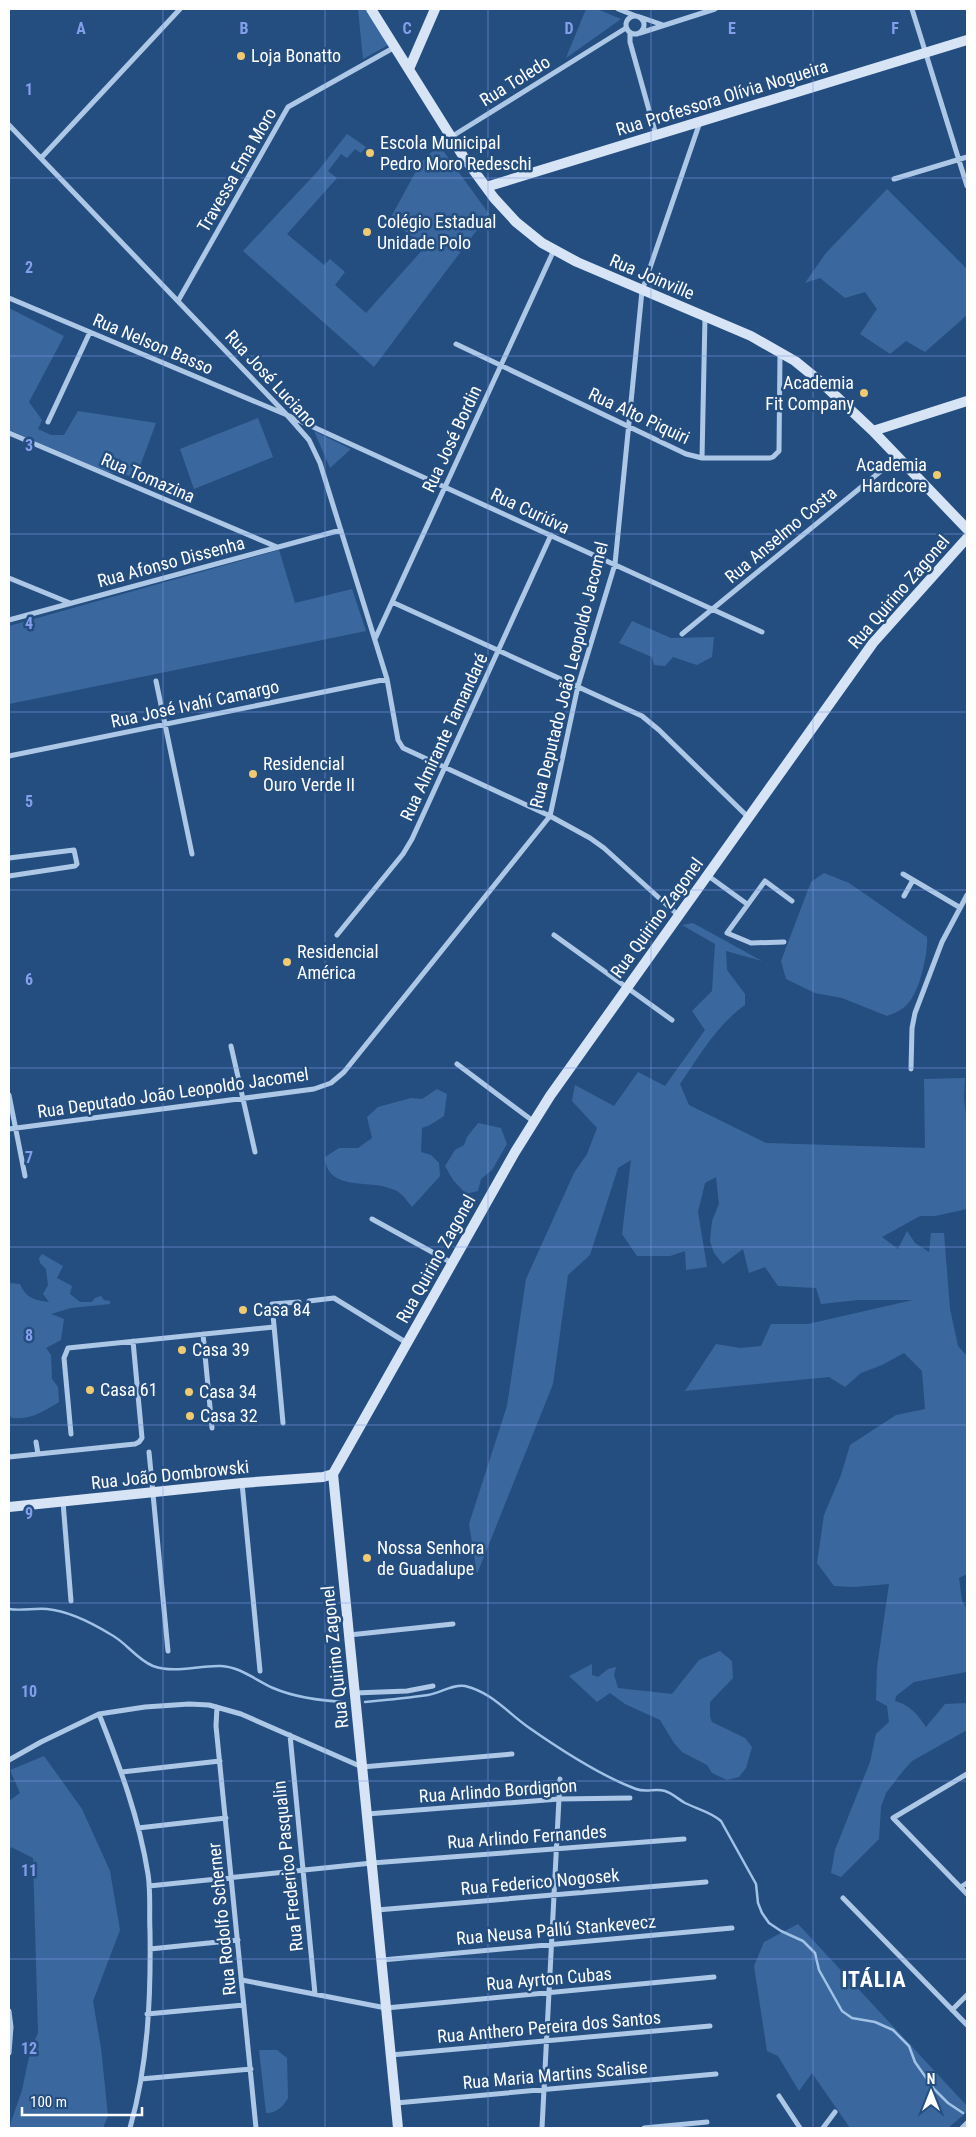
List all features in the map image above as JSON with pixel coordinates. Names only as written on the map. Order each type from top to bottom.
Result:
[{"type":"street","points":[[41,158],[180,9]]},
{"type":"street","name":"Rua Joinville","points":[[371,9],[451,137],[486,187],[516,222],[554,250],[642,291],[751,336],[780,351],[815,377],[873,431],[967,529]]},
{"type":"street","points":[[409,69],[435,9]]},
{"type":"street","points":[[619,9],[664,25]]},
{"type":"street","points":[[619,9],[627,29],[656,135]]},
{"type":"street","points":[[627,29],[640,33],[715,9]]},
{"type":"street","points":[[912,9],[967,186]]},
{"type":"street","points":[[638,16],[644,24],[640,33]]},
{"type":"street","name":"Rua Toledo","points":[[451,137],[627,29],[628,18],[638,16]]},
{"type":"street","name":"Rua Professora Olívia Nogueira","points":[[486,187],[967,40]]},
{"type":"street","name":"Travessa Ema Moro","points":[[178,301],[288,107],[395,46]]},
{"type":"street","name":"Rua Deputado João Leopoldo Jacomel","points":[[9,1129],[314,1088],[331,1083],[337,1079],[550,816],[578,686],[615,564],[642,291],[700,122]]},
{"type":"street","name":"Rua José Luciano","points":[[9,125],[288,415],[309,440],[315,450],[387,678],[398,740],[403,748],[444,768]]},
{"type":"street","points":[[894,179],[967,156]]},
{"type":"street","name":"Rua José Bordin","points":[[375,639],[554,250]]},
{"type":"street","name":"Rua Nelson Basso","points":[[9,298],[288,415]]},
{"type":"street","points":[[702,458],[705,317]]},
{"type":"street","points":[[48,422],[90,332]]},
{"type":"street","name":"Rua Alto Piquiri","points":[[456,344],[686,454],[702,458],[770,458],[779,452],[780,351]]},
{"type":"street","points":[[873,431],[967,401]]},
{"type":"street","name":"Rua Curiúva","points":[[288,415],[762,632]]},
{"type":"street","name":"Rua Tomazina","points":[[9,433],[277,547]]},
{"type":"street","name":"Rua Anselmo Costa","points":[[682,634],[898,457]]},
{"type":"street","name":"Rua Afonso Dissenha","points":[[9,620],[341,530]]},
{"type":"street","name":"Rua Almirante Tamandaré","points":[[337,935],[407,848],[551,535]]},
{"type":"street","name":"Rua Quirino Zagonel","points":[[398,2128],[333,1474],[534,1121],[575,1059],[873,643],[967,538]]},
{"type":"street","points":[[9,578],[70,604]]},
{"type":"street","points":[[392,602],[632,710],[646,720],[748,818]]},
{"type":"street","name":"Rua José Ivahí Camargo","points":[[9,756],[387,678]]},
{"type":"street","points":[[156,681],[192,854]]},
{"type":"street","points":[[444,768],[550,816],[604,848],[679,916]]},
{"type":"street","points":[[9,858],[75,850],[77,864],[75,866],[9,876]]},
{"type":"street","points":[[903,874],[959,907]]},
{"type":"street","points":[[707,875],[747,904]]},
{"type":"street","points":[[904,896],[913,880]]},
{"type":"street","points":[[784,942],[751,943],[726,933],[765,881],[792,901]]},
{"type":"street","points":[[910,1069],[912,1028],[915,1013],[942,942],[967,895]]},
{"type":"street","points":[[554,935],[672,1020]]},
{"type":"street","points":[[232,1046],[255,1152]]},
{"type":"street","points":[[457,1064],[534,1121]]},
{"type":"street","points":[[9,1095],[25,1176]]},
{"type":"street","points":[[372,1219],[452,1264]]},
{"type":"street","points":[[309,1301],[334,1298],[407,1343]]},
{"type":"street","points":[[282,1423],[272,1304],[300,1302]]},
{"type":"street","points":[[71,1434],[64,1358],[66,1351],[73,1347],[274,1327]]},
{"type":"street","points":[[203,1334],[212,1428]]},
{"type":"street","points":[[9,1457],[140,1442],[142,1438],[133,1341]]},
{"type":"street","points":[[36,1442],[38,1454]]},
{"type":"street","points":[[149,1452],[168,1651]]},
{"type":"street","name":"Rua João Dombrowski","points":[[9,1507],[242,1483],[323,1478],[333,1474]]},
{"type":"street","points":[[242,1483],[260,1671]]},
{"type":"street","points":[[63,1502],[71,1601]]},
{"type":"street","points":[[349,1634],[453,1624]]},
{"type":"street","points":[[355,1693],[406,1691],[433,1686]]},
{"type":"street","points":[[9,1760],[40,1742],[99,1714],[174,1704],[201,1704],[252,1718],[362,1767],[512,1754]]},
{"type":"street","name":"Rua Rodolfo Scherner","points":[[217,1707],[216,1726],[256,2128]]},
{"type":"street","points":[[99,1714],[122,1772],[138,1828],[149,1886],[150,1949],[147,2014],[141,2079],[130,2128]]},
{"type":"street","name":"Rua Frederico Pasqualin","points":[[290,1735],[315,1994]]},
{"type":"street","points":[[122,1772],[220,1761]]},
{"type":"street","points":[[967,1774],[893,1818],[967,1894]]},
{"type":"street","points":[[542,2128],[560,1779]]},
{"type":"street","name":"Rua Arlindo Bordignon","points":[[367,1814],[559,1799],[630,1798]]},
{"type":"street","points":[[138,1828],[226,1818]]},
{"type":"street","name":"Rua Arlindo Fernandes","points":[[149,1886],[372,1863],[684,1839]]},
{"type":"street","name":"Rua Federico Nogosek","points":[[377,1910],[706,1882]]},
{"type":"street","points":[[961,1888],[967,1883]]},
{"type":"street","points":[[843,1898],[967,2025]]},
{"type":"street","name":"Rua Neusa Pallú Stankevecz","points":[[382,1960],[732,1928]]},
{"type":"street","points":[[150,1949],[238,1940]]},
{"type":"street","name":"Rua Ayrton Cubas","points":[[242,1980],[386,2008],[714,1977]]},
{"type":"street","points":[[952,2010],[967,1995]]},
{"type":"street","points":[[147,2014],[244,2005]]},
{"type":"street","points":[[9,2011],[11,2027],[9,2053]]},
{"type":"street","name":"Rua Anthero Pereira dos Santos","points":[[391,2056],[710,2026]]},
{"type":"street","points":[[141,2079],[250,2069]]},
{"type":"street","name":"Rua Maria Martins Scalise","points":[[396,2103],[716,2074]]},
{"type":"street","points":[[778,2096],[800,2128]]},
{"type":"street","points":[[823,2128],[835,2112]]},
{"type":"street","points":[[644,2128],[707,2122]]},
{"type":"street","points":[[962,2128],[967,2123]]},
{"type":"shaded area","points":[[358,9],[365,9],[388,45],[363,59]]},
{"type":"shaded area","points":[[586,9],[597,9],[621,19],[566,58]]},
{"type":"shaded area","name":"Colégio Estadual Unidade Polo","points":[[347,134],[366,147],[361,153],[355,149],[347,158],[341,154],[328,171],[337,178],[287,234],[324,265],[330,259],[345,272],[335,285],[366,313],[425,247],[390,219],[421,162],[439,145],[489,214],[374,367],[243,251],[317,172]]},
{"type":"shaded area","points":[[887,189],[967,269],[967,315],[925,352],[906,341],[890,354],[860,334],[877,309],[865,292],[845,298],[820,278],[805,283],[826,253]]},
{"type":"shaded area","points":[[9,308],[64,336],[29,402],[42,420],[38,429],[51,435],[64,435],[78,411],[156,423],[136,477],[107,472],[9,430]]},
{"type":"shaded area","points":[[258,418],[273,457],[194,489],[180,449]]},
{"type":"shaded area","points":[[314,431],[351,449],[330,468]]},
{"type":"shaded area","points":[[279,550],[295,603],[352,589],[366,631],[9,704],[9,626]]},
{"type":"shaded area","points":[[632,621],[671,638],[714,637],[712,657],[697,665],[673,657],[665,666],[654,665],[652,657],[619,643]]},
{"type":"shaded area","points":[[824,873],[849,883],[927,937],[925,961],[917,988],[908,1004],[897,1012],[887,1016],[842,998],[815,993],[786,979],[781,961],[811,882]]},
{"type":"shaded area","points":[[693,923],[762,961],[726,951],[727,970],[745,994],[745,1005],[725,1022],[680,1084],[689,1105],[766,1143],[925,1148],[924,1079],[965,1078],[967,1209],[935,1216],[920,1216],[882,1237],[898,1249],[907,1231],[915,1243],[929,1252],[931,1233],[944,1233],[950,1309],[958,1346],[967,1356],[967,1574],[959,1578],[962,1601],[967,1609],[967,1670],[966,1672],[914,1682],[896,1696],[895,1701],[913,1711],[926,1727],[945,1704],[967,1703],[967,1730],[912,1761],[903,1771],[886,1793],[881,1807],[879,1839],[841,1877],[831,1873],[835,1850],[870,1762],[876,1734],[889,1722],[887,1706],[876,1700],[877,1667],[889,1584],[854,1587],[834,1586],[817,1563],[824,1515],[841,1475],[850,1445],[896,1415],[925,1409],[922,1371],[904,1353],[882,1365],[861,1373],[845,1387],[829,1377],[685,1391],[716,1344],[740,1348],[761,1346],[771,1324],[808,1324],[913,1300],[858,1300],[821,1304],[816,1288],[778,1286],[765,1267],[749,1273],[743,1249],[723,1264],[714,1253],[710,1241],[712,1221],[719,1204],[716,1177],[705,1183],[698,1212],[707,1267],[686,1270],[685,1251],[670,1256],[637,1256],[622,1234],[631,1160],[618,1168],[590,1255],[568,1275],[553,1384],[477,1574],[469,1524],[507,1406],[526,1279],[574,1173],[587,1154],[597,1128],[572,1101],[575,1085],[614,1106],[638,1072],[665,1086],[705,1030],[692,1011],[712,991],[715,944],[682,925]]},
{"type":"shaded area","points":[[437,1089],[447,1094],[444,1116],[422,1128],[421,1152],[431,1155],[439,1163],[440,1176],[412,1207],[404,1196],[395,1190],[383,1186],[341,1180],[333,1175],[328,1168],[325,1157],[339,1148],[358,1148],[372,1138],[367,1117],[378,1107],[411,1098],[422,1099]]},
{"type":"shaded area","points":[[478,1123],[501,1128],[507,1144],[492,1170],[481,1179],[478,1191],[466,1194],[453,1180],[445,1166],[455,1150],[464,1145],[467,1137]]},
{"type":"shaded area","points":[[42,1254],[63,1266],[57,1278],[72,1286],[70,1294],[80,1302],[92,1302],[95,1298],[101,1296],[104,1300],[110,1301],[110,1304],[71,1308],[51,1314],[64,1319],[61,1340],[46,1348],[51,1355],[52,1379],[58,1387],[59,1402],[31,1416],[12,1418],[9,1415],[9,1283],[20,1284],[31,1298],[49,1302],[43,1294],[48,1285],[46,1269],[40,1263],[39,1258]]},
{"type":"shaded area","points":[[720,1651],[732,1661],[733,1678],[710,1702],[710,1717],[712,1722],[745,1738],[752,1747],[746,1768],[739,1777],[727,1780],[712,1773],[707,1765],[682,1752],[660,1720],[625,1704],[610,1693],[597,1702],[569,1676],[592,1664],[592,1675],[598,1677],[608,1669],[616,1667],[614,1675],[618,1688],[672,1694],[699,1660]]},
{"type":"shaded area","points":[[44,1756],[82,1809],[110,1871],[120,1930],[93,2001],[101,2048],[108,2116],[103,2128],[9,2128],[22,2090],[31,2048],[38,2033],[33,1858],[11,1847],[9,1851],[9,1801],[20,1793],[10,1770]]},
{"type":"shaded area","points":[[798,1924],[967,2106],[967,2112],[948,2128],[850,2128],[812,2073],[799,2091],[778,2056],[767,2051],[754,1966],[764,1942]]},
{"type":"shaded area","points":[[259,2050],[277,2050],[287,2058],[288,2098],[279,2109],[270,2113],[266,2113]]},
{"type":"waterway","points":[[9,1609],[55,1610],[80,1618],[116,1637],[141,1659],[153,1666],[170,1669],[212,1666],[228,1667],[241,1671],[273,1688],[290,1694],[319,1700],[347,1702]]},
{"type":"waterway","points":[[365,1702],[428,1695],[456,1686],[465,1686],[491,1698],[553,1744],[609,1777],[640,1790],[668,1792],[685,1803],[717,1818],[721,1821],[756,1884],[758,1903],[762,1913],[769,1923],[803,1941],[815,1953],[819,1970],[842,2011],[852,2018],[875,2022],[893,2030],[909,2046],[915,2062],[934,2089],[948,2103],[963,2113]]},
{"type":"place","name":"Loja Bonatto","points":[[241,56]]},
{"type":"place","name":"Escola Municipal Pedro Moro Redeschi","points":[[370,153]]},
{"type":"place","name":"Colégio Estadual Unidade Polo","points":[[367,232]]},
{"type":"place","name":"Academia Fit Company","points":[[864,393]]},
{"type":"place","name":"Academia Hardcore","points":[[937,475]]},
{"type":"place","name":"Residencial Ouro Verde II","points":[[253,774]]},
{"type":"place","name":"Residencial América","points":[[287,962]]},
{"type":"place","name":"Casa 84","points":[[243,1310]]},
{"type":"place","name":"Casa 39","points":[[182,1350]]},
{"type":"place","name":"Casa 61","points":[[90,1390]]},
{"type":"place","name":"Casa 34","points":[[189,1392]]},
{"type":"place","name":"Casa 32","points":[[190,1416]]},
{"type":"place","name":"Nossa Senhora de Guadalupe","points":[[367,1558]]},
{"type":"district","name":"ITÁLIA","points":[[874,1979]]}]
